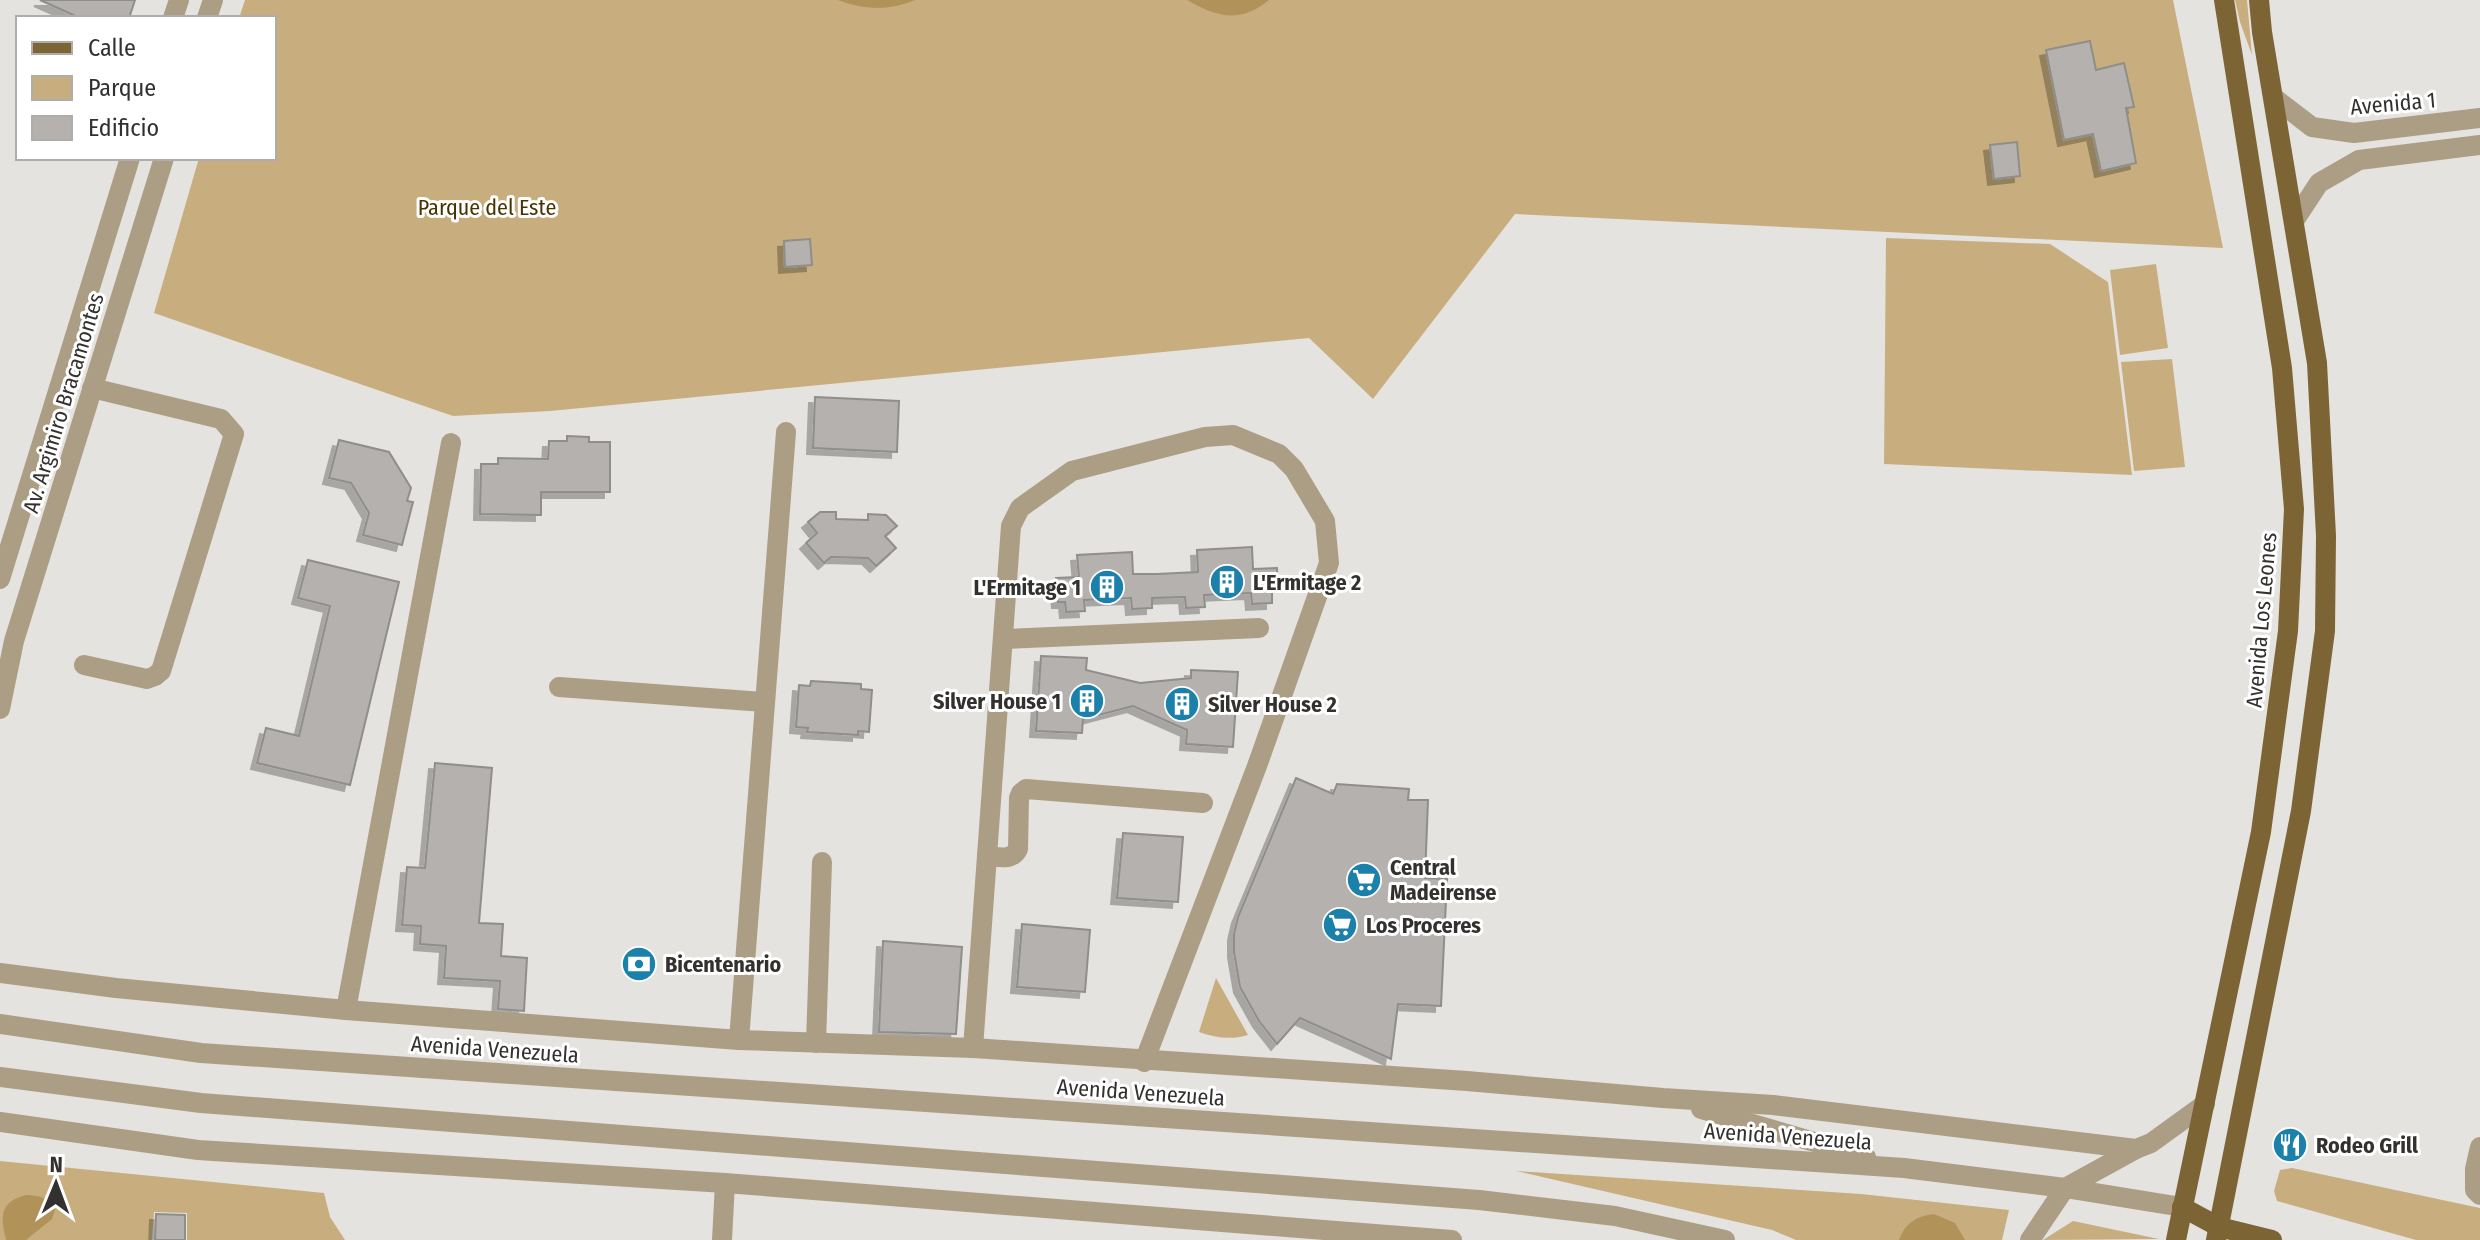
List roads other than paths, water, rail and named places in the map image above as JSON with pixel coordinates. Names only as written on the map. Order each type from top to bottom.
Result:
[{"type":"main road","name":"Avenida Los Leones","points":[[2176,1240],[2261,832],[2288,631],[2294,509],[2282,368],[2224,0]]},
{"type":"main road","points":[[2217,1234],[2301,811],[2325,631],[2326,536],[2317,363],[2259,0]]},
{"type":"main road","name":"Avenida Venezuela","points":[[2182,1207],[2217,1234],[2272,1240]]},
{"type":"street","name":"Avenida 1","points":[[2273,97],[2312,127],[2354,133],[2480,118]]},
{"type":"street","points":[[2294,221],[2319,183],[2359,160],[2480,145]]},
{"type":"street","points":[[0,579],[129,160]]},
{"type":"street","name":"Av. Argimiro Bracamontes","points":[[0,709],[14,641],[163,160]]},
{"type":"street","points":[[84,665],[147,679],[161,671],[234,434],[221,419],[92,388]]},
{"type":"street","points":[[739,1040],[786,432]]},
{"type":"street","points":[[973,1048],[1011,526],[1020,508],[1072,471],[1205,437],[1233,435],[1279,454],[1294,469],[1313,496],[1325,521],[1329,563],[1257,766],[1144,1062]]},
{"type":"street","points":[[346,1010],[451,443]]},
{"type":"street","points":[[1004,639],[1259,628]]},
{"type":"street","points":[[559,687],[764,702]]},
{"type":"street","points":[[987,856],[1015,855],[1018,849],[1019,798],[1026,789],[1203,803]]},
{"type":"street","points":[[816,1043],[822,862]]},
{"type":"street","name":"Avenida Venezuela","points":[[0,973],[116,988],[346,1010],[739,1040],[973,1048],[1773,1105],[2136,1149]]},
{"type":"street","name":"Avenida Venezuela","points":[[0,1024],[201,1053],[1904,1168],[2065,1188],[2182,1207]]},
{"type":"street","points":[[0,1077],[201,1103],[1479,1200],[1615,1216],[1725,1240]]},
{"type":"street","points":[[1663,1098],[1904,1168]]},
{"type":"street","points":[[2030,1240],[2065,1188],[2151,1143],[2205,1104]]},
{"type":"street","points":[[0,1122],[198,1150],[725,1183],[1452,1240]]},
{"type":"street","points":[[2480,1147],[2475,1179],[2475,1190],[2480,1195]]},
{"type":"street","points":[[722,1240],[725,1183]]},
{"type":"place","name":"L'Ermitage 2","points":[[1227,582]]},
{"type":"place","name":"L'Ermitage 1","points":[[1107,587]]},
{"type":"place","name":"Silver House 1","points":[[1087,701]]},
{"type":"place","name":"Silver House 2","points":[[1182,704]]},
{"type":"place","name":"Central Madeirense","points":[[1364,880]]},
{"type":"place","name":"Los Proceres","points":[[1340,925]]},
{"type":"place","name":"Bicentenario","points":[[639,964]]},
{"type":"place","name":"Rodeo Grill","points":[[2290,1145]]},
{"type":"park label","name":"Parque del Este","points":[[487,207]]}]
